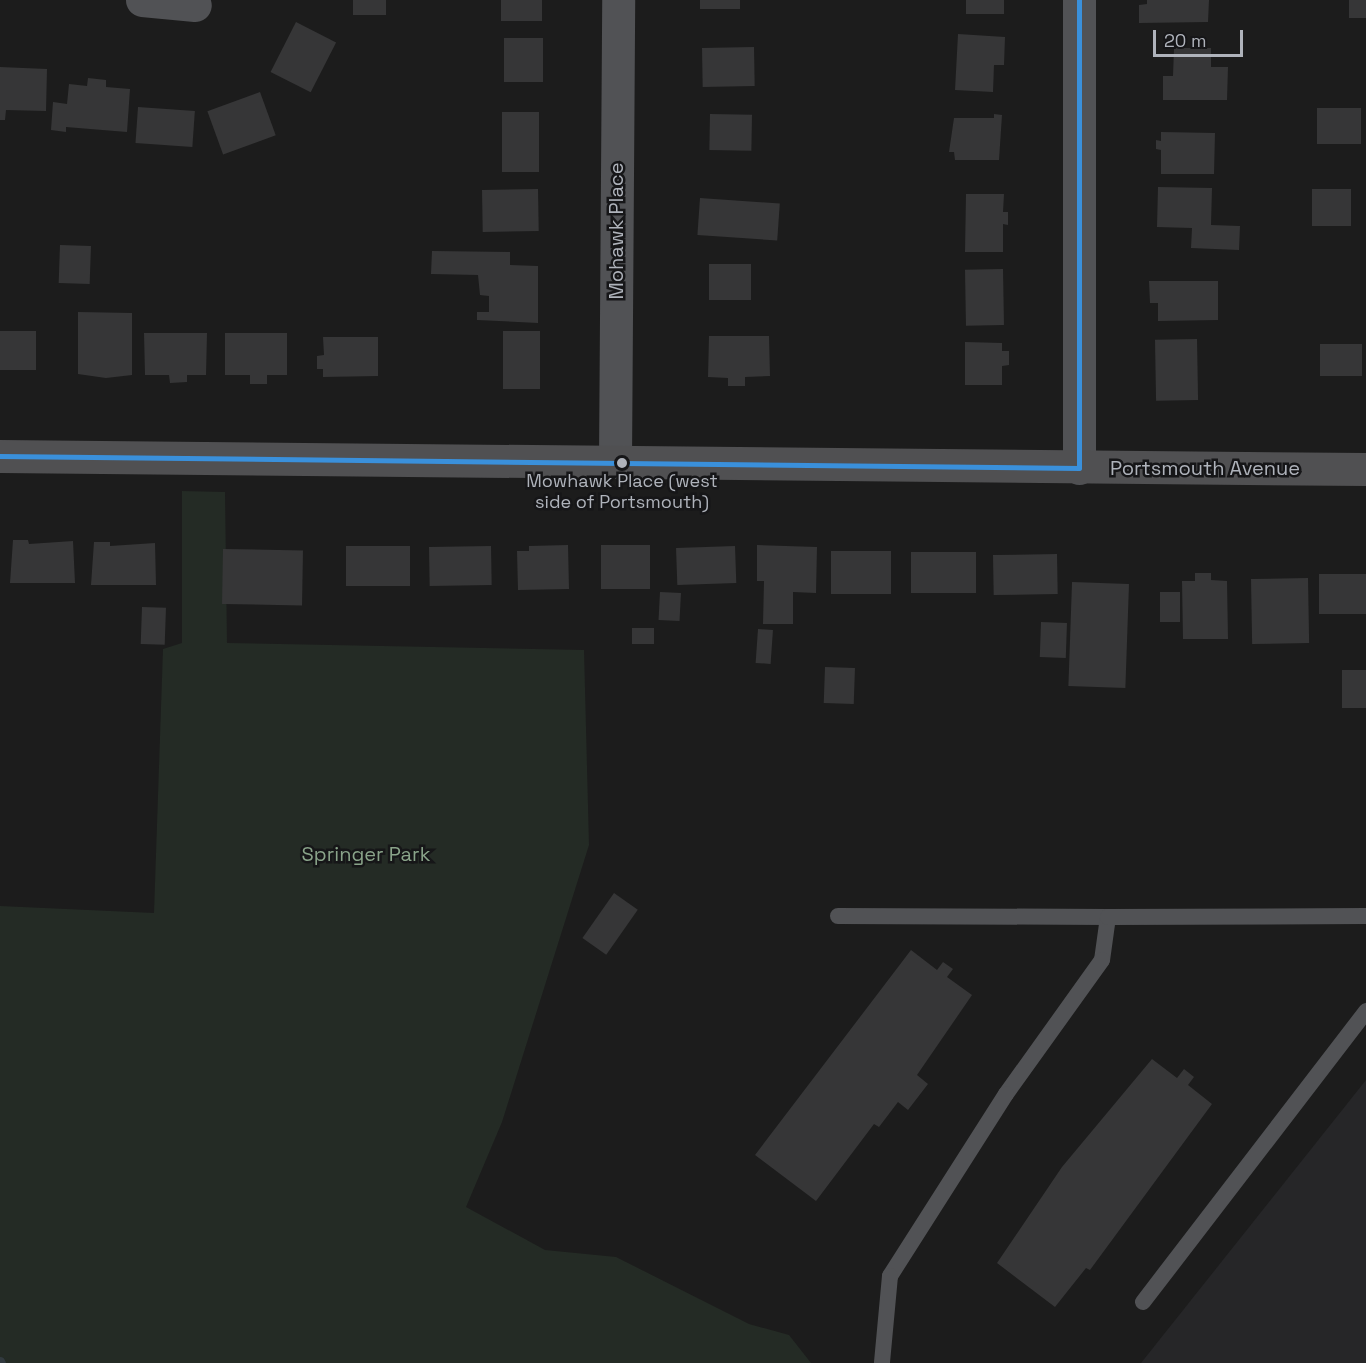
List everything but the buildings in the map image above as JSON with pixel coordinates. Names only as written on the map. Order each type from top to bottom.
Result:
[{"type":"main road","name":"Portsmouth Avenue","points":[[0,456],[1366,469]]},
{"type":"street","points":[[142,0],[195,5]]},
{"type":"street","name":"Mohawk Place","points":[[615,461],[618,0]]},
{"type":"street","points":[[1079,0],[1079,468]]},
{"type":"lane","points":[[838,916],[1366,916]]},
{"type":"lane","points":[[882,1363],[890,1276],[1006,1094],[1102,960],[1108,917]]},
{"type":"lane","points":[[1143,1302],[1366,1011]]},
{"type":"shaded area","points":[[1366,1080],[1366,1363],[1141,1363]]},
{"type":"green space","name":"Springer Park","points":[[182,491],[225,492],[227,643],[584,650],[589,845],[502,1122],[466,1207],[545,1250],[616,1257],[749,1324],[789,1335],[811,1363],[0,1363],[0,906],[154,913],[163,649],[182,643]]},
{"type":"transit line","points":[[0,456],[1079,468],[1079,0]]},
{"type":"place","name":"Mowhawk Place (west side of Portsmouth)","points":[[622,463]]}]
